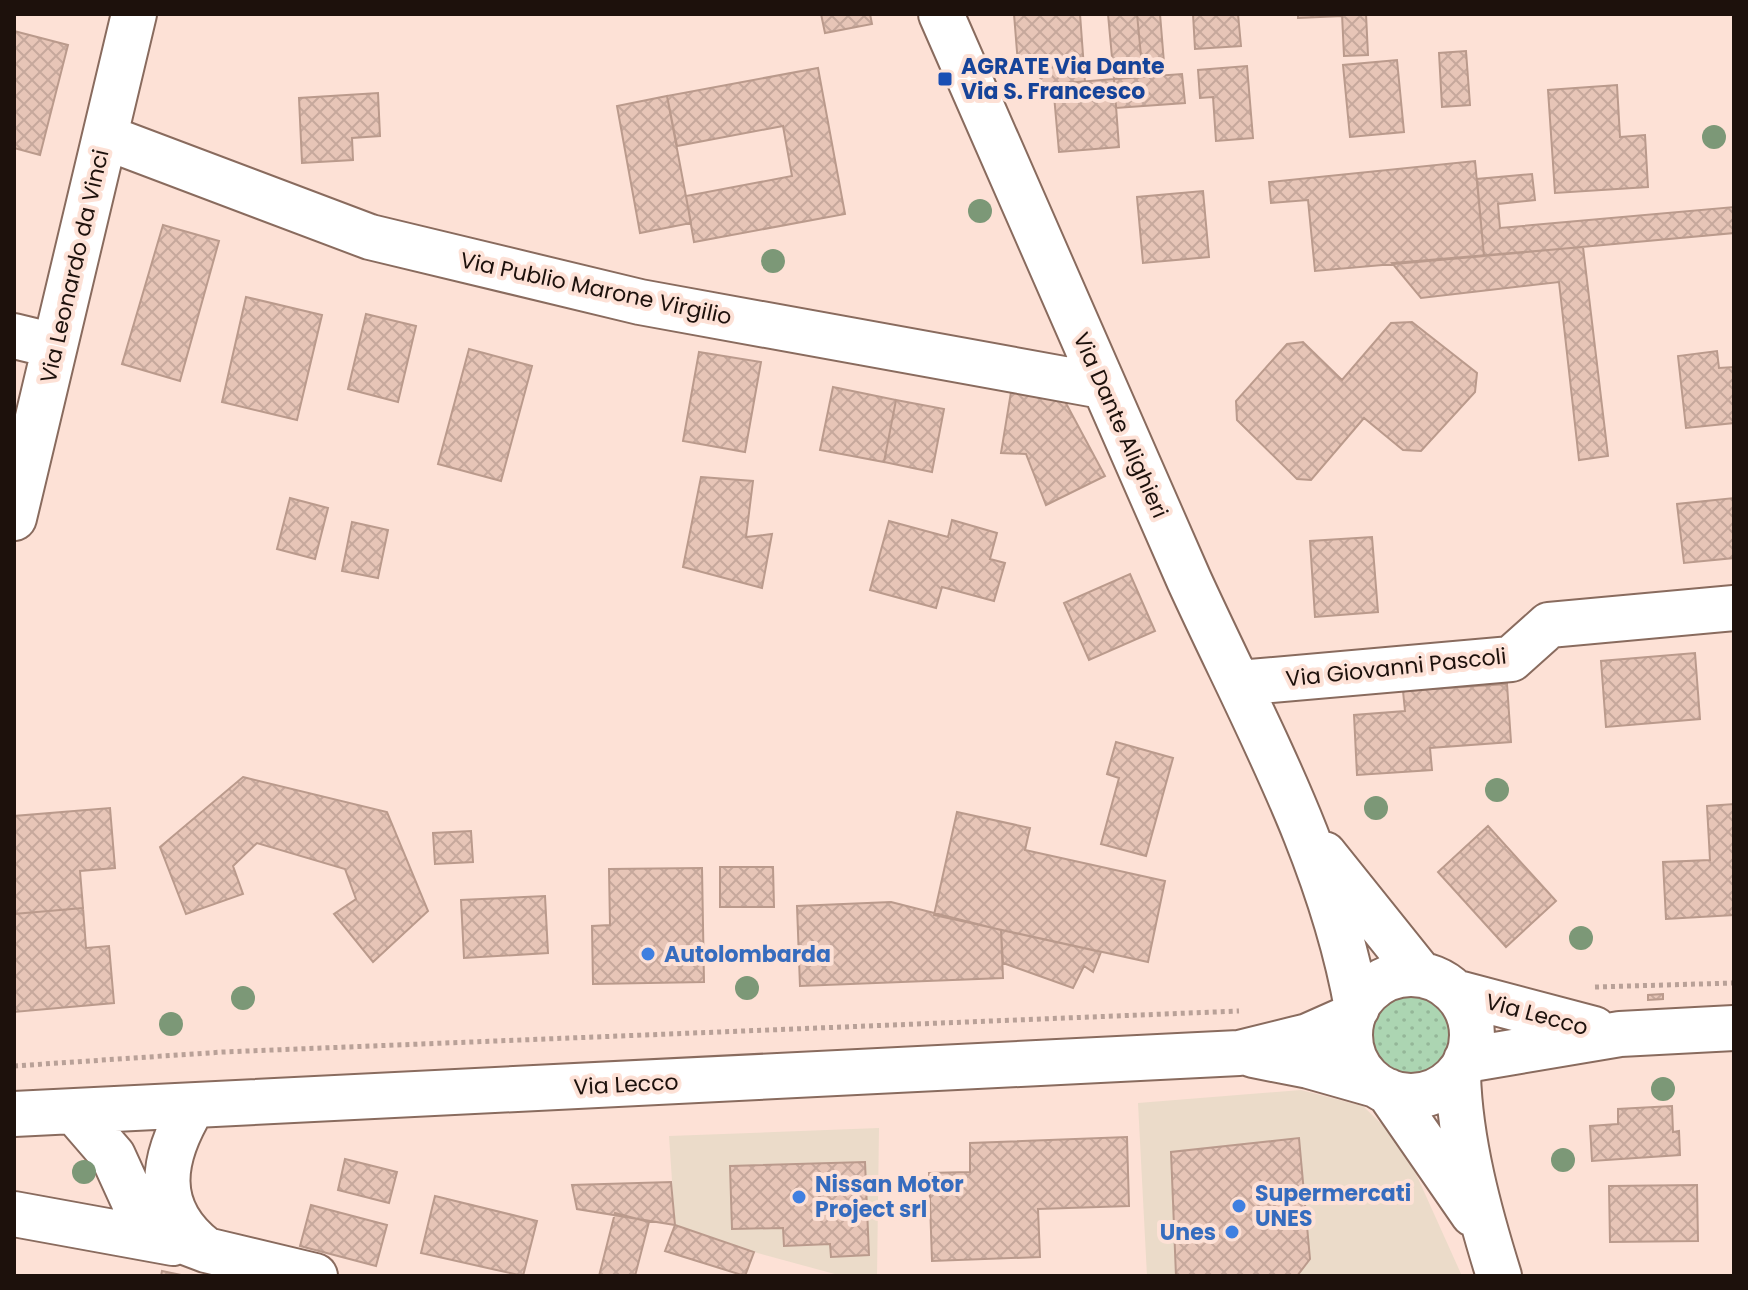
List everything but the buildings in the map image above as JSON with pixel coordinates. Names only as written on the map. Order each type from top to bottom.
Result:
[{"type":"street","name":"Via Leonardo da Vinci","points":[[14,518],[35,341],[105,137],[134,14]]},
{"type":"street","name":"Via Dante Alighieri","points":[[941,14],[1102,386],[1308,833],[1342,939],[1355,1012]]},
{"type":"street","name":"Via Publio Marone Virgilio","points":[[105,137],[370,237],[640,302],[1102,386]]},
{"type":"street","name":"Via Giovanni Pascoli","points":[[1239,683],[1511,659],[1549,625],[1734,608]]},
{"type":"street","name":"Via Dante Alighieri","points":[[1308,833],[1437,984]]},
{"type":"street","points":[[1485,1232],[1382,1088],[1363,1072],[1354,1055],[1351,1037],[1355,1012],[1380,983],[1401,975],[1437,984],[1469,1016],[1472,1030],[1462,1067],[1459,1107],[1485,1232],[1499,1276]]},
{"type":"street","name":"Via Lecco","points":[[1437,984],[1620,1034]]},
{"type":"street","name":"Via Lecco","points":[[14,1114],[1239,1053],[1323,1032],[1355,1012]]},
{"type":"street","name":"Via Lecco","points":[[1462,1067],[1620,1034],[1734,1028]]},
{"type":"street","name":"Via Lecco","points":[[1239,1053],[1309,1066],[1382,1088]]},
{"type":"street","points":[[1382,1088],[1420,1095],[1441,1088],[1462,1067]]},
{"type":"street","points":[[193,1106],[173,1140],[168,1179],[176,1216],[192,1239],[206,1250]]},
{"type":"street","points":[[75,1112],[113,1156],[131,1199],[149,1224],[175,1240],[206,1250]]},
{"type":"street","points":[[14,1214],[206,1250],[315,1276]]},
{"type":"path","points":[[1590,987],[1734,983]]},
{"type":"path","points":[[14,1066],[223,1052],[1246,1010]]},
{"type":"shaded area","points":[[1301,1090],[1363,1106],[1403,1145],[1462,1276],[1147,1276],[1138,1103]]},
{"type":"shaded area","points":[[879,1128],[877,1276],[842,1276],[754,1252],[675,1225],[669,1136]]},
{"type":"green space","points":[[1412,995],[1428,998],[1441,1007],[1450,1020],[1453,1036],[1450,1052],[1441,1065],[1428,1074],[1412,1077],[1396,1074],[1383,1065],[1374,1052],[1371,1036],[1374,1020],[1383,1007],[1396,998]]},
{"type":"place","name":"AGRATE Via Dante Via S. Francesco","points":[[945,79]]},
{"type":"place","name":"Autolombarda","points":[[648,954]]},
{"type":"place","name":"Nissan Motor Project srl","points":[[799,1197]]},
{"type":"place","name":"Supermercati UNES","points":[[1239,1206]]},
{"type":"place","name":"Unes","points":[[1232,1232]]}]
